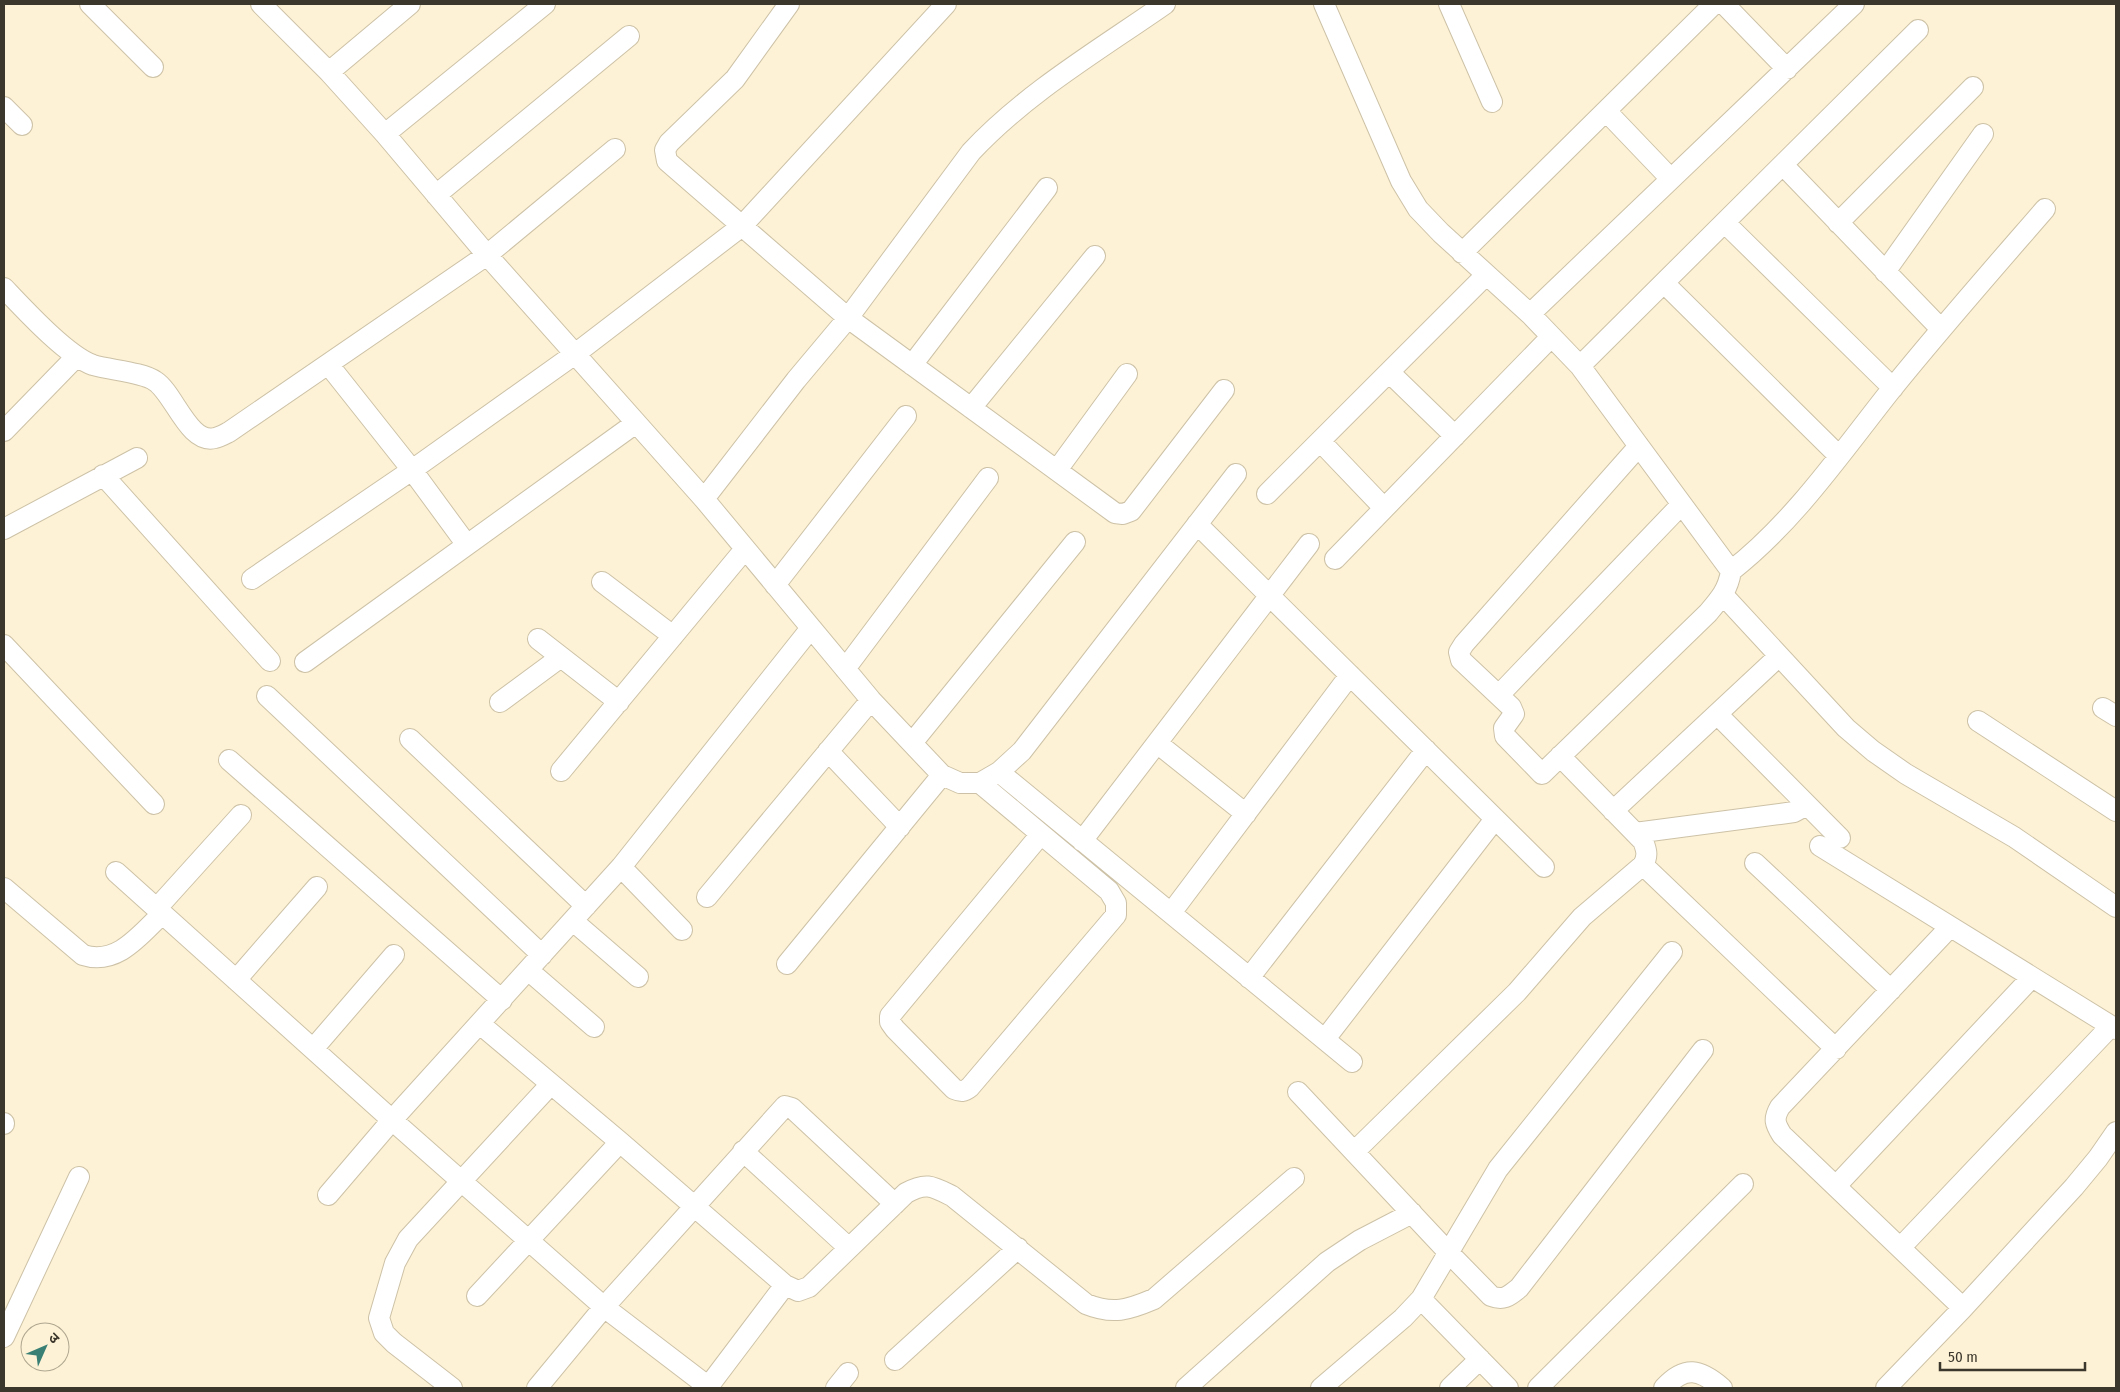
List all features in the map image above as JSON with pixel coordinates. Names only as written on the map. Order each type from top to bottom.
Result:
[{"type":"street","points":[[90,4],[153,67]]},
{"type":"street","points":[[261,4],[329,72],[385,134],[487,254],[704,499],[871,700],[942,776],[960,784],[980,783],[999,772],[1022,751],[1236,474]]},
{"type":"street","points":[[329,72],[410,4]]},
{"type":"street","points":[[385,134],[545,4]]},
{"type":"street","points":[[789,4],[735,79],[670,143],[665,150],[667,161],[848,318],[1115,513],[1123,514],[1131,511],[1224,390]]},
{"type":"street","points":[[252,578],[412,470],[575,354],[742,226],[946,4]]},
{"type":"street","points":[[704,499],[796,380],[848,318],[971,152],[991,131],[1046,87],[1165,4]]},
{"type":"street","points":[[1324,4],[1401,181],[1418,209],[1462,253],[1530,314],[1580,366],[1731,571]]},
{"type":"street","points":[[1449,4],[1492,102]]},
{"type":"street","points":[[1462,253],[1714,4]]},
{"type":"street","points":[[1724,4],[1787,69]]},
{"type":"street","points":[[1530,314],[1854,4]]},
{"type":"street","points":[[1580,366],[1918,30]]},
{"type":"street","points":[[436,195],[629,36]]},
{"type":"street","points":[[1838,222],[1973,88]]},
{"type":"street","points":[[4,107],[22,125]]},
{"type":"street","points":[[1606,111],[1671,179]]},
{"type":"street","points":[[1886,272],[1983,134]]},
{"type":"street","points":[[6,294],[76,357],[92,364],[154,380],[166,390],[192,430],[202,438],[214,439],[229,432],[487,254],[615,149]]},
{"type":"street","points":[[1782,166],[1941,329]]},
{"type":"street","points":[[912,365],[1047,188]]},
{"type":"street","points":[[1639,446],[1459,652],[1461,660],[1511,707],[1514,714],[1504,728],[1505,736],[1542,774],[1724,596],[1731,571],[1772,535],[1839,456],[1941,329],[2045,209]]},
{"type":"street","points":[[1724,223],[1893,388]]},
{"type":"street","points":[[971,408],[1095,256]]},
{"type":"street","points":[[1267,494],[1486,275]]},
{"type":"street","points":[[1664,283],[1839,456]]},
{"type":"street","points":[[1335,559],[1551,337]]},
{"type":"street","points":[[4,432],[76,357]]},
{"type":"street","points":[[328,364],[412,470],[467,545]]},
{"type":"street","points":[[1389,372],[1455,436]]},
{"type":"street","points":[[1057,470],[1127,374]]},
{"type":"street","points":[[775,585],[906,416]]},
{"type":"street","points":[[305,662],[636,423]]},
{"type":"street","points":[[1320,441],[1384,508]]},
{"type":"street","points":[[4,529],[137,458]]},
{"type":"street","points":[[103,476],[270,661]]},
{"type":"street","points":[[845,669],[988,478]]},
{"type":"street","points":[[1499,695],[1682,505]]},
{"type":"street","points":[[1197,524],[1544,867]]},
{"type":"street","points":[[912,743],[1075,542]]},
{"type":"street","points":[[1082,841],[1309,544]]},
{"type":"street","points":[[562,772],[745,549]]},
{"type":"street","points":[[602,582],[673,636]]},
{"type":"street","points":[[1724,596],[1846,728],[1873,751],[1906,774],[2014,837],[2116,907]]},
{"type":"street","points":[[328,1195],[392,1120],[621,867],[811,628]]},
{"type":"street","points":[[538,639],[619,702]]},
{"type":"street","points":[[4,645],[154,804]]},
{"type":"street","points":[[1613,811],[1778,656]]},
{"type":"street","points":[[500,702],[561,657]]},
{"type":"street","points":[[1171,914],[1350,676]]},
{"type":"street","points":[[267,696],[542,955]]},
{"type":"street","points":[[706,897],[871,700]]},
{"type":"street","points":[[1717,714],[1840,838]]},
{"type":"street","points":[[1978,721],[2116,811]]},
{"type":"street","points":[[410,739],[580,913],[638,977]]},
{"type":"street","points":[[1157,743],[1246,814]]},
{"type":"street","points":[[1249,978],[1426,750]]},
{"type":"street","points":[[828,751],[900,827]]},
{"type":"street","points":[[1355,1151],[1517,992],[1582,916],[1643,865],[1647,858],[1647,851],[1643,841],[1560,756]]},
{"type":"street","points":[[229,760],[502,1000]]},
{"type":"street","points":[[999,772],[1352,1062]]},
{"type":"street","points":[[788,964],[942,776]]},
{"type":"street","points":[[980,783],[1109,891],[1116,903],[1116,915],[970,1086],[965,1091],[960,1091],[954,1088],[895,1029],[890,1022],[890,1016],[1040,834]]},
{"type":"street","points":[[1635,833],[1794,812],[1807,805]]},
{"type":"street","points":[[4,888],[83,954],[91,957],[105,958],[114,955],[131,943],[241,815]]},
{"type":"street","points":[[1325,1039],[1496,819]]},
{"type":"street","points":[[1820,846],[2113,1027],[1901,1247]]},
{"type":"street","points":[[1754,863],[1891,990]]},
{"type":"street","points":[[1643,865],[1836,1048]]},
{"type":"street","points":[[621,867],[682,930]]},
{"type":"street","points":[[116,872],[604,1307],[709,1388],[785,1285]]},
{"type":"street","points":[[236,980],[317,887]]},
{"type":"street","points":[[1950,927],[1780,1107],[1775,1116],[1775,1125],[1782,1135],[1963,1308]]},
{"type":"street","points":[[1322,1388],[1403,1318],[1421,1299],[1498,1169],[1672,952]]},
{"type":"street","points":[[313,1049],[394,955]]},
{"type":"street","points":[[528,970],[594,1027]]},
{"type":"street","points":[[1836,1186],[2032,977]]},
{"type":"street","points":[[480,1024],[785,1285],[798,1291],[809,1287],[906,1193],[919,1186],[933,1187],[952,1196],[1086,1304],[1104,1311],[1129,1310],[1154,1300],[1294,1178]]},
{"type":"street","points":[[1298,1092],[1449,1253],[1491,1296],[1499,1299],[1508,1297],[1519,1288],[1703,1050]]},
{"type":"street","points":[[452,1388],[384,1333],[379,1318],[395,1263],[408,1239],[551,1084]]},
{"type":"street","points":[[537,1388],[604,1307],[785,1106],[792,1108],[895,1204]]},
{"type":"street","points":[[1886,1388],[1963,1308],[2074,1187],[2116,1132]]},
{"type":"street","points":[[477,1296],[620,1142]]},
{"type":"street","points":[[743,1151],[849,1248]]},
{"type":"street","points":[[4,1337],[79,1177]]},
{"type":"street","points":[[1538,1388],[1743,1184]]},
{"type":"street","points":[[1186,1388],[1327,1262],[1360,1240],[1412,1213]]},
{"type":"street","points":[[895,1360],[1018,1248]]},
{"type":"street","points":[[1421,1299],[1508,1388]]},
{"type":"street","points":[[1450,1388],[1480,1359]]},
{"type":"street","points":[[1664,1388],[1684,1373],[1694,1371],[1708,1376],[1722,1388]]}]
